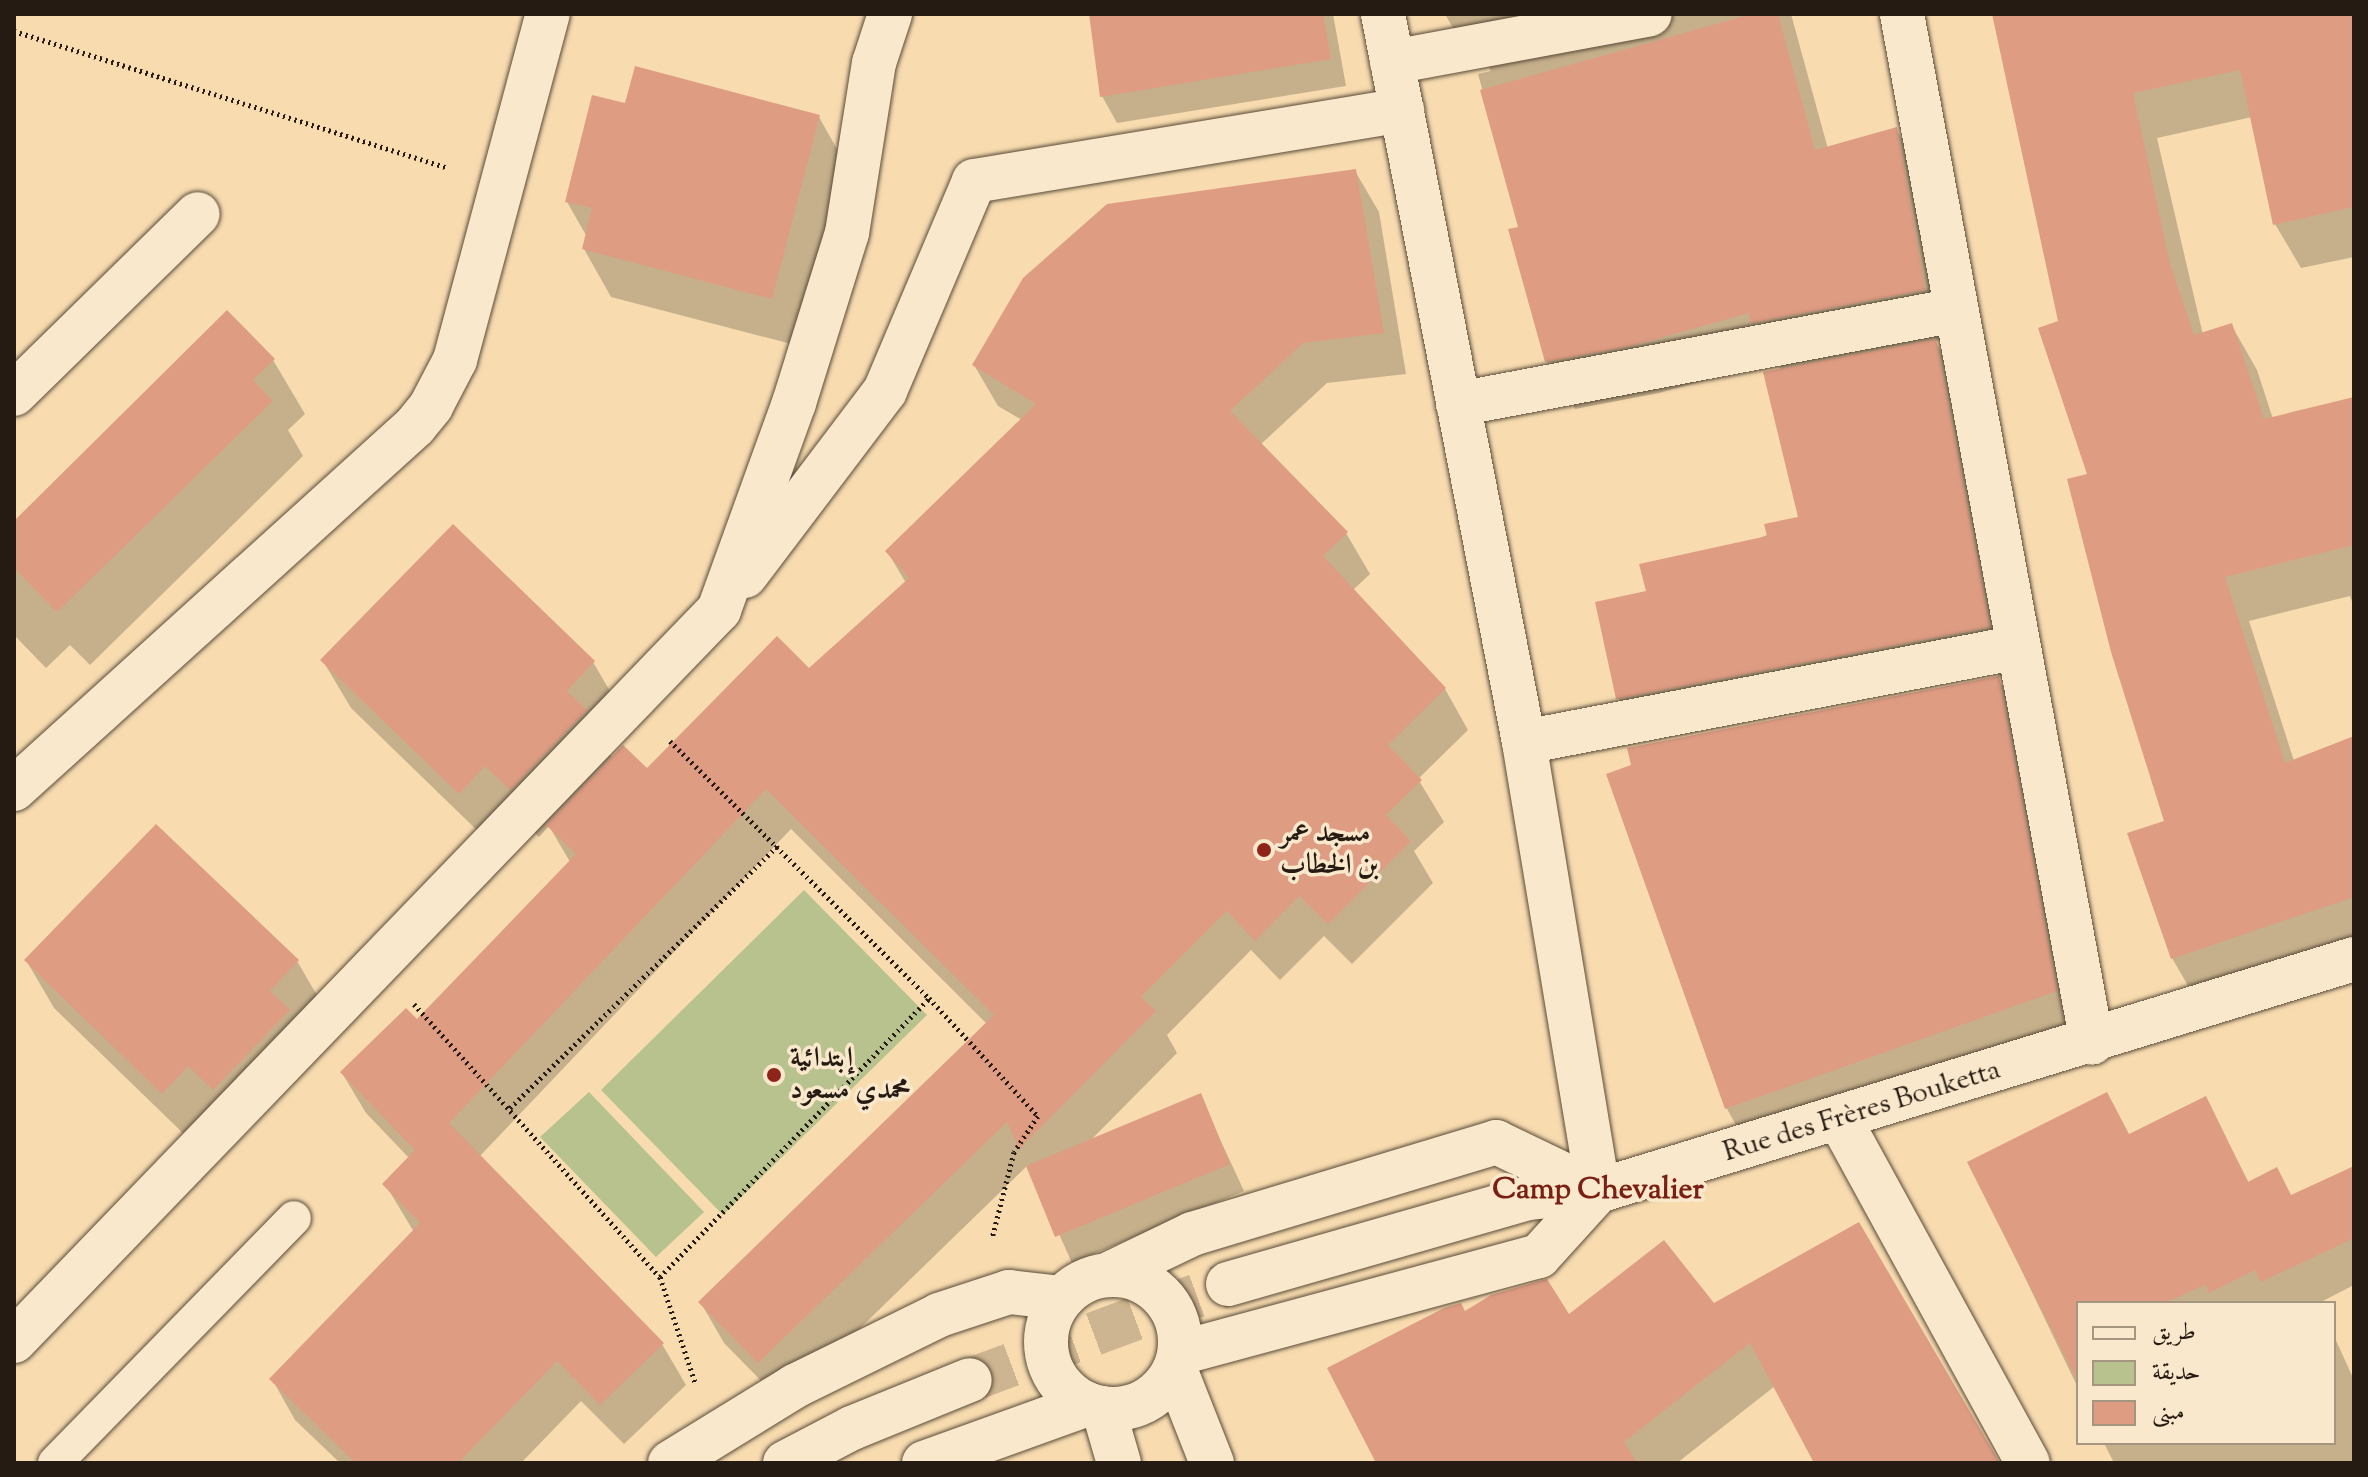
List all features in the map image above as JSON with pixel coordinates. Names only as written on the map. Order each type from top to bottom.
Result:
[{"type":"street","points":[[14,789],[415,426],[455,360],[548,14]]},
{"type":"street","points":[[719,610],[794,403],[847,233],[874,63],[890,14]]},
{"type":"street","points":[[1383,14],[1524,742],[1598,1191]]},
{"type":"street","points":[[1392,62],[1650,14]]},
{"type":"street","points":[[1902,14],[2092,1043]]},
{"type":"street","points":[[14,1341],[632,704],[719,610],[885,391],[974,181],[1402,110]]},
{"type":"street","points":[[14,394],[198,214]]},
{"type":"street","points":[[1458,404],[1956,310]]},
{"type":"street","points":[[1524,742],[2019,647]]},
{"type":"street","name":"Rue des Frères Bouketta","points":[[1228,1284],[1527,1198],[1598,1191],[2092,1043],[2354,959]]},
{"type":"street","points":[[1839,1118],[2028,1463]]},
{"type":"street","points":[[1119,1463],[1095,1406],[1056,1377],[1047,1357],[1050,1316],[1075,1286],[1109,1274],[1192,1234],[1496,1142],[1598,1191]]},
{"type":"street","points":[[924,1463],[1095,1406],[1138,1404],[1153,1396],[1177,1361],[1539,1256],[1598,1191]]},
{"type":"street","points":[[1109,1274],[1133,1278],[1154,1289],[1170,1307],[1177,1361],[1212,1463]]},
{"type":"street","points":[[670,1463],[795,1386],[975,1301],[1009,1292],[1062,1298]]},
{"type":"street","points":[[785,1463],[852,1428],[970,1380]]},
{"type":"lane","points":[[55,1463],[294,1218]]},
{"type":"path","points":[[14,31],[502,185]]},
{"type":"path","points":[[632,704],[929,998],[1038,1116],[1014,1152],[975,1301]]},
{"type":"path","points":[[509,1108],[778,846]]},
{"type":"path","points":[[378,965],[660,1277],[710,1437]]},
{"type":"path","points":[[660,1277],[929,998]]},
{"type":"green space","points":[[804,890],[927,1015],[723,1215],[601,1090]]},
{"type":"green space","points":[[589,1092],[704,1212],[656,1257],[540,1137]]},
{"type":"building","points":[[1089,14],[1323,14],[1331,59],[1100,97]]},
{"type":"building","points":[[1752,14],[1778,14],[1815,150],[1897,127],[1925,290],[1751,323],[1749,313],[1631,346],[1545,362],[1508,229],[1518,227],[1480,90]]},
{"type":"building","points":[[1992,14],[2354,14],[2354,207],[2273,225],[2240,70],[2133,93],[2170,264],[2194,335],[2232,323],[2264,419],[2354,397],[2354,545],[2225,577],[2285,763],[2354,736],[2354,897],[2171,959],[2127,833],[2164,821],[2111,652],[2067,479],[2087,474],[2038,328],[2058,321]]},
{"type":"building","points":[[635,66],[820,115],[772,299],[582,249],[592,208],[565,202],[592,95],[625,103]]},
{"type":"building","points":[[1356,169],[1384,333],[1303,343],[1230,411],[1348,532],[1323,556],[1446,688],[1388,745],[1422,780],[1386,815],[1411,841],[1328,924],[1299,896],[1255,941],[1227,911],[1141,997],[1156,1011],[1019,1149],[1007,1122],[758,1363],[698,1302],[994,1015],[766,789],[449,1123],[664,1343],[600,1405],[557,1361],[458,1463],[356,1463],[269,1379],[420,1223],[382,1184],[415,1150],[340,1072],[406,1008],[417,1019],[576,854],[546,825],[623,745],[647,768],[777,636],[809,668],[909,578],[885,551],[1036,404],[972,365],[1023,278],[1107,204]]},
{"type":"building","points":[[227,310],[275,359],[253,380],[273,401],[57,612],[14,568],[14,521]]},
{"type":"building","points":[[1936,339],[1990,627],[1616,699],[1595,602],[1646,591],[1639,564],[1767,536],[1764,524],[1798,517],[1763,372]]},
{"type":"building","points":[[453,524],[595,661],[567,691],[587,710],[510,790],[485,766],[459,794],[320,660]]},
{"type":"building","points":[[1999,676],[2057,991],[1725,1109],[1606,774],[1631,765],[1627,748]]},
{"type":"building","points":[[156,824],[299,960],[270,991],[290,1010],[213,1090],[188,1066],[162,1094],[24,960]]},
{"type":"building","points":[[2107,1092],[2129,1134],[2206,1096],[2248,1182],[2277,1167],[2291,1195],[2354,1166],[2354,1238],[2261,1282],[2255,1270],[2209,1293],[2205,1285],[2169,1301],[2076,1301],[2076,1378],[1967,1162]]},
{"type":"building","points":[[1201,1093],[1230,1164],[1055,1237],[1026,1166]]},
{"type":"building","points":[[1859,1222],[2000,1463],[1814,1463],[1750,1343],[1624,1442],[1637,1463],[1376,1463],[1327,1368],[1444,1308],[1461,1303],[1465,1311],[1491,1295],[1547,1279],[1569,1314],[1664,1240],[1714,1303]]},
{"type":"tunnel","points":[[970,1380],[1228,1284]]},
{"type":"place","name":"مسجد عمر بن الخطاب","points":[[1264,850]]},
{"type":"place","name":"إبتدائية محمدي مسعود","points":[[774,1075]]},
{"type":"district","name":"Camp Chevalier","points":[[1598,1191]]}]
